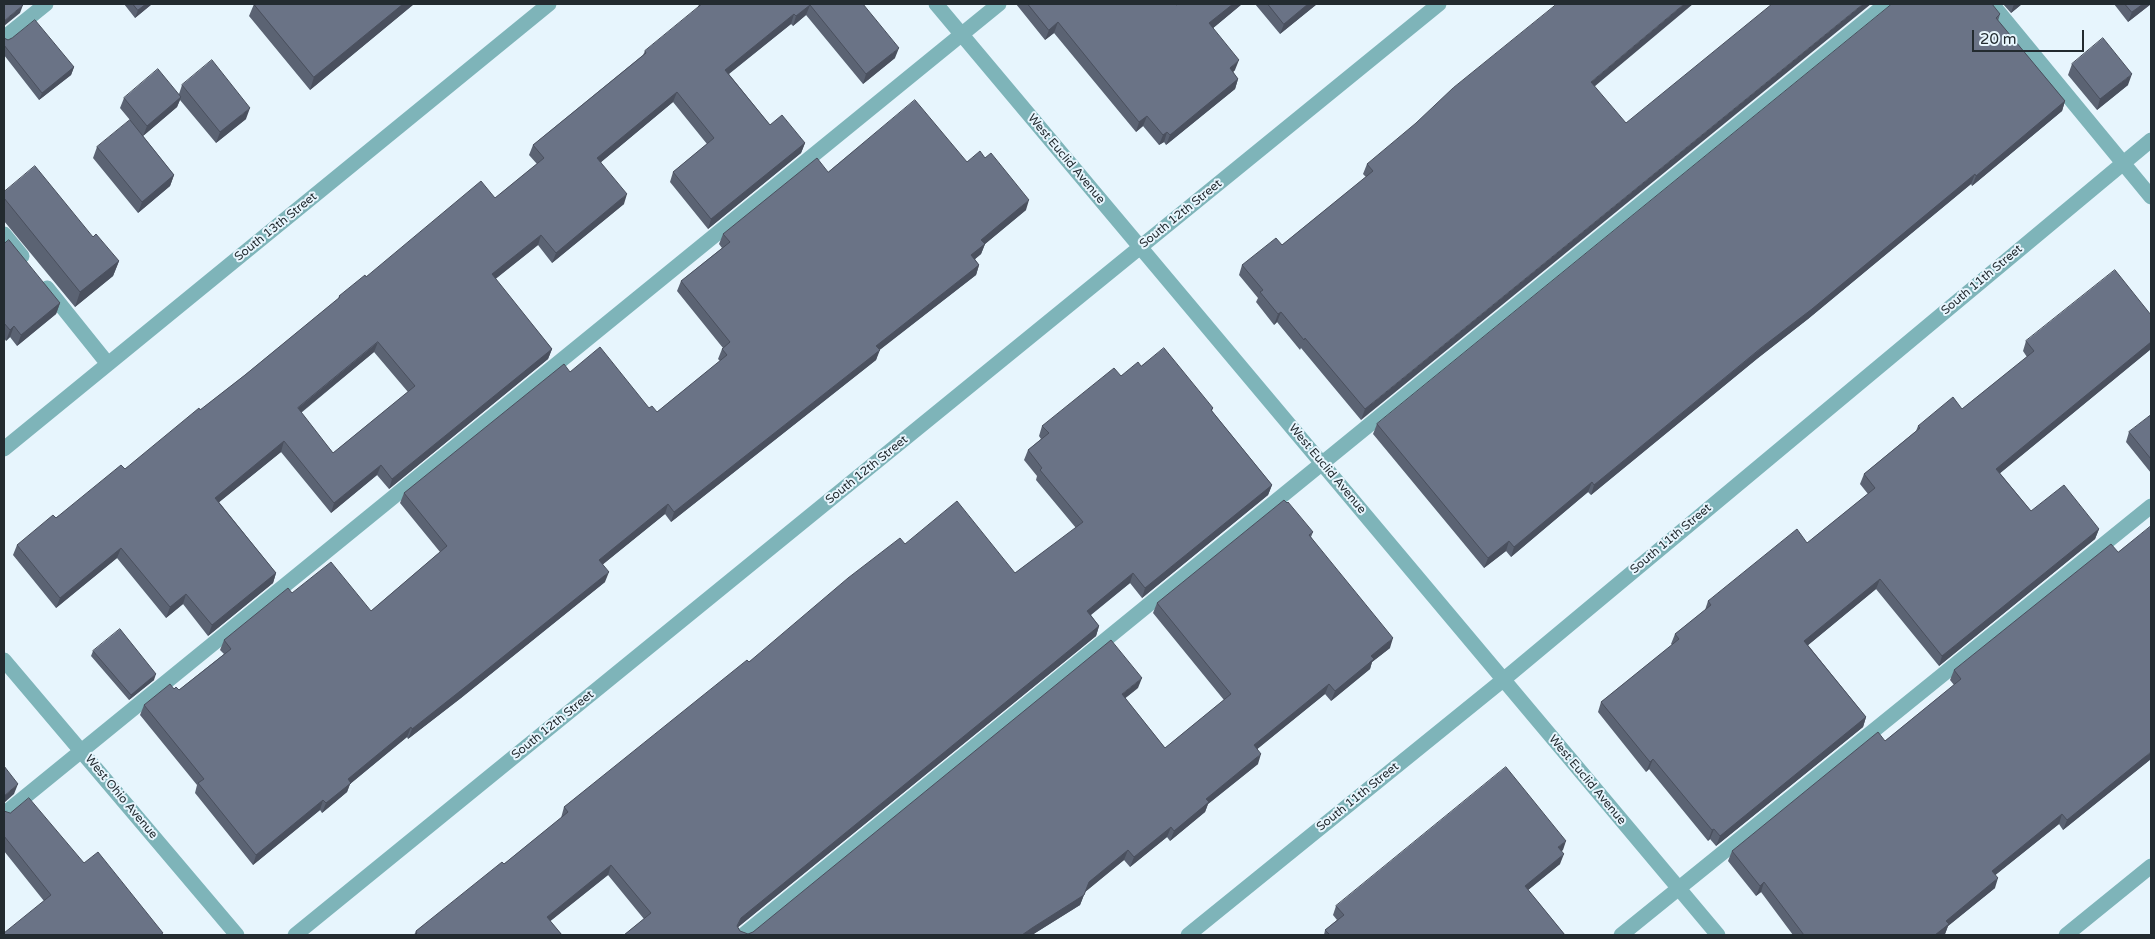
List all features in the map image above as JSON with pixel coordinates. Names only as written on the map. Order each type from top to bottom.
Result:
[{"type":"street","points":[[4,38],[46,4]]},
{"type":"street","name":"South 13th Street","points":[[4,449],[548,4]]},
{"type":"street","name":"West Euclid Avenue","points":[[936,4],[1718,935]]},
{"type":"street","points":[[4,814],[999,4]]},
{"type":"street","name":"South 12th Street","points":[[295,935],[1439,4]]},
{"type":"street","points":[[743,935],[1886,4]]},
{"type":"street","points":[[1992,4],[2151,197]]},
{"type":"street","name":"South 11th Street","points":[[1188,935],[1503,680],[2151,140]]},
{"type":"street","points":[[4,234],[108,364]]},
{"type":"street","points":[[1621,935],[2151,506]]},
{"type":"street","name":"West Ohio Avenue","points":[[4,660],[238,935]]},
{"type":"street","points":[[2066,935],[2151,866]]},
{"type":"building","points":[[4,4],[22,4],[23,5],[4,21]]},
{"type":"building","points":[[133,4],[146,4],[138,10]]},
{"type":"building","points":[[254,4],[403,4],[314,77]]},
{"type":"building","points":[[702,4],[863,4],[899,48],[866,74],[810,5],[796,16],[794,14],[725,70],[770,125],[782,115],[805,143],[711,219],[673,172],[714,138],[677,92],[597,158],[627,194],[556,253],[541,235],[492,274],[552,349],[392,479],[381,465],[334,503],[284,441],[215,498],[276,573],[212,625],[186,594],[170,607],[121,548],[60,598],[17,545],[53,515],[56,518],[121,465],[125,469],[199,408],[200,410],[245,375],[481,181],[495,198],[544,158],[533,145],[646,53],[645,51]],"holes":[[[378,342],[415,386],[333,453],[298,408]]]},
{"type":"building","points":[[1028,4],[1233,4],[1209,23],[1239,60],[1230,68],[1238,79],[1170,135],[1167,132],[1163,135],[1147,116],[1139,122],[1058,22],[1049,30]]},
{"type":"building","points":[[1268,4],[1308,4],[1284,24]]},
{"type":"building","points":[[1557,4],[1684,4],[1591,82],[1626,123],[1772,4],[1863,4],[1365,409],[1305,338],[1304,340],[1281,312],[1278,314],[1260,292],[1263,290],[1242,265],[1276,238],[1282,245],[1373,171],[1367,164],[1416,123],[1453,88]]},
{"type":"building","points":[[1892,4],[1992,4],[2000,14],[1996,18],[2065,101],[1976,176],[1975,174],[1812,309],[1761,348],[1594,485],[1592,482],[1514,547],[1509,541],[1488,558],[1377,424]]},
{"type":"building","points":[[2125,4],[2143,4],[2132,12]]},
{"type":"building","points":[[35,20],[74,67],[42,93],[4,45],[4,38],[8,40],[12,38]]},
{"type":"building","points":[[2103,38],[2132,74],[2100,99],[2072,64]]},
{"type":"building","points":[[212,60],[250,108],[220,132],[182,85]]},
{"type":"building","points":[[158,69],[181,97],[147,126],[124,98]]},
{"type":"building","points":[[915,100],[967,162],[980,151],[985,158],[991,153],[1029,200],[981,240],[985,244],[971,255],[979,265],[876,346],[880,350],[674,512],[668,504],[599,560],[609,572],[412,729],[411,727],[348,779],[351,783],[326,803],[323,800],[256,855],[198,783],[204,779],[144,705],[170,684],[174,689],[176,687],[179,690],[231,649],[224,640],[288,588],[292,593],[331,562],[371,611],[447,546],[404,493],[564,364],[570,372],[600,347],[649,408],[652,406],[657,412],[727,355],[722,349],[730,342],[681,281],[730,242],[723,234],[817,158],[828,172]]},
{"type":"building","points":[[130,120],[174,175],[142,202],[97,147]]},
{"type":"building","points":[[35,166],[93,237],[96,234],[119,261],[80,292],[4,198],[4,192]]},
{"type":"building","points":[[9,240],[60,303],[21,335],[14,326],[10,330],[4,323],[4,244]]},
{"type":"building","points":[[2115,270],[2151,315],[2151,342],[1996,469],[2031,511],[2064,485],[2099,529],[1942,656],[1880,579],[1804,641],[1866,717],[1720,836],[1714,829],[1712,830],[1653,759],[1650,762],[1601,702],[1679,639],[1675,634],[1711,605],[1708,601],[1797,529],[1807,543],[1875,488],[1864,474],[1920,428],[1918,426],[1953,397],[1962,409],[2034,351],[2026,341]]},
{"type":"building","points":[[1164,348],[1272,485],[1145,588],[1133,573],[1087,611],[1099,626],[741,918],[737,926],[740,931],[748,934],[753,932],[1111,640],[1142,678],[1122,694],[1165,748],[1231,694],[1157,603],[1284,500],[1288,502],[1313,532],[1309,535],[1393,638],[1371,656],[1374,659],[1335,691],[1329,684],[1254,745],[1261,754],[1206,799],[1209,802],[1174,831],[1171,827],[1134,857],[1128,850],[1089,882],[1084,895],[1022,935],[624,935],[651,913],[611,865],[547,917],[562,935],[415,935],[416,931],[568,812],[564,807],[747,660],[749,662],[848,578],[900,538],[905,544],[957,501],[1015,573],[1083,522],[1040,470],[1042,468],[1028,450],[1049,433],[1042,426],[1114,368],[1121,376],[1138,362],[1141,366]]},
{"type":"building","points":[[2151,415],[2151,459],[2129,432]]},
{"type":"building","points":[[2151,526],[2151,752],[2067,820],[2062,814],[1992,871],[1998,878],[1946,921],[1949,924],[1935,935],[1804,935],[1764,882],[1760,886],[1732,851],[1878,732],[1885,741],[1961,679],[1954,670],[2111,544],[2118,552]]},
{"type":"building","points":[[120,629],[156,674],[131,695],[93,651]]},
{"type":"building","points":[[4,766],[18,784],[4,796]]},
{"type":"building","points":[[1506,767],[1566,841],[1558,847],[1564,854],[1525,886],[1565,935],[1330,935],[1325,930],[1344,915],[1336,906]]},
{"type":"building","points":[[29,798],[84,863],[98,852],[163,933],[160,935],[4,935],[4,933],[51,895],[4,836],[4,811],[10,813]]}]
